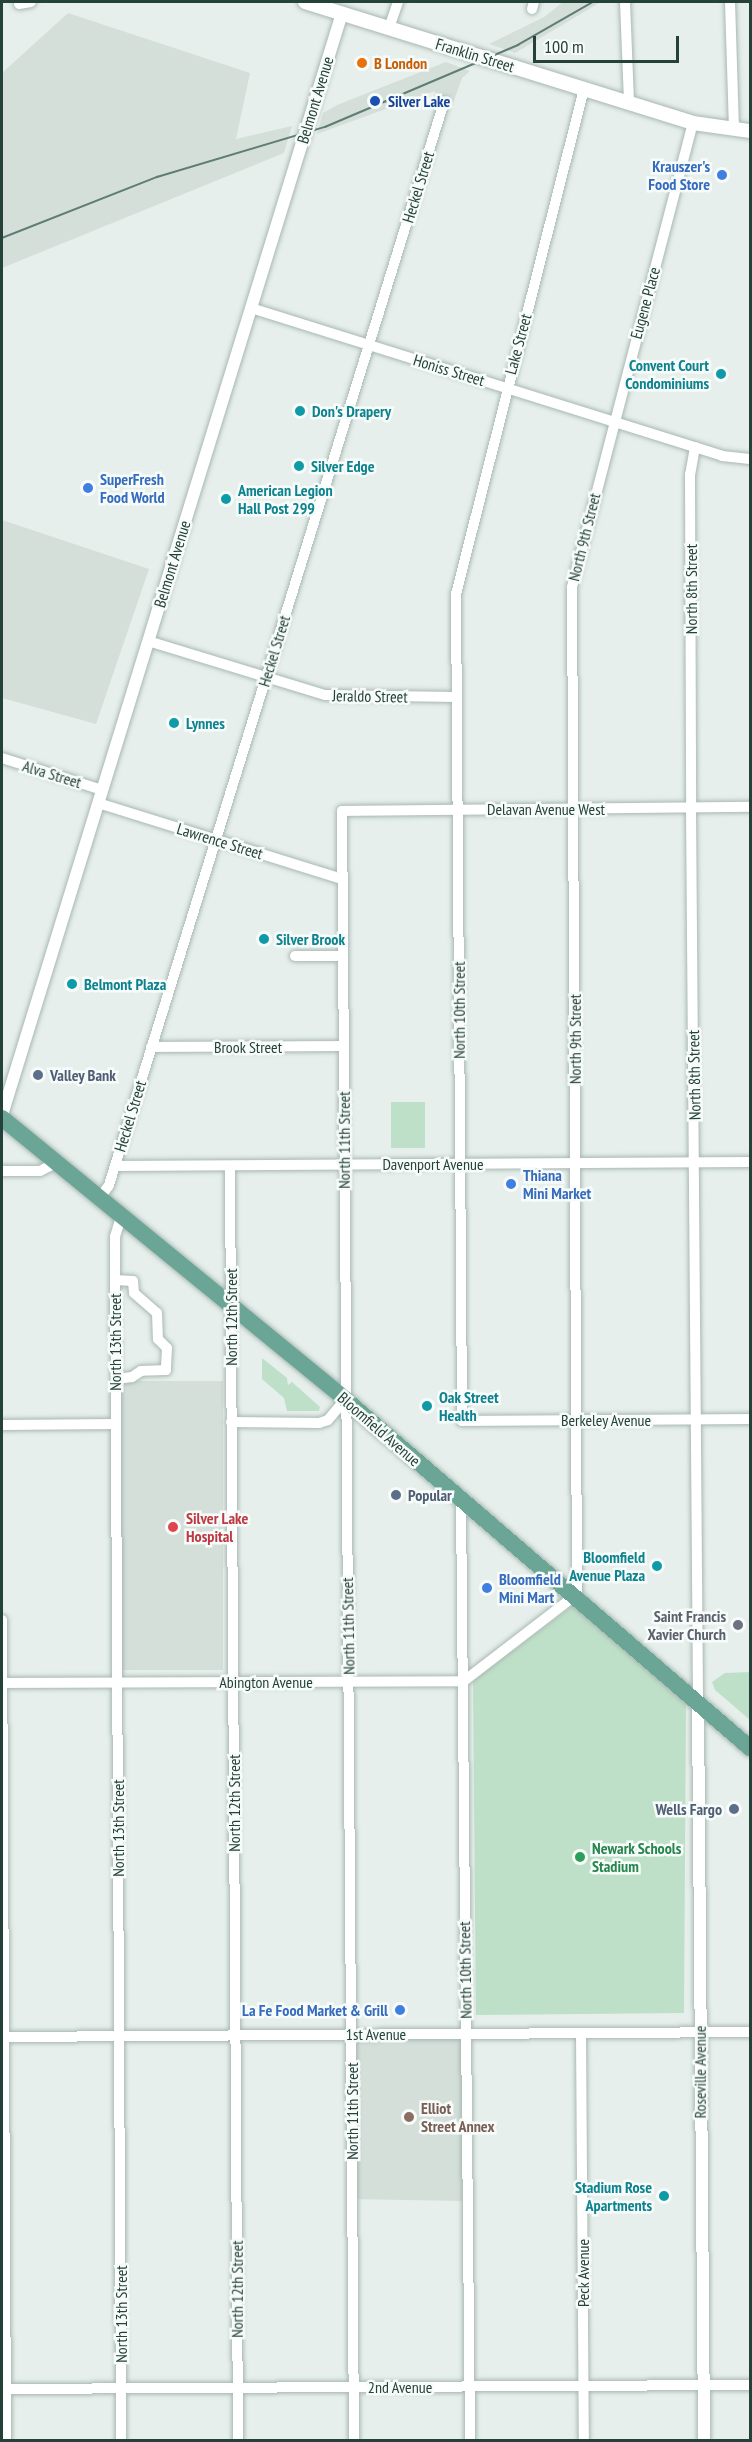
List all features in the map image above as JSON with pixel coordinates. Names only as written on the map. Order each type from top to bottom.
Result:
[{"type":"main road","name":"Franklin Street","points":[[305,2],[693,123],[734,130],[750,130]]},
{"type":"main road","name":"Bloomfield Avenue","points":[[2,1117],[346,1400],[750,1748]]},
{"type":"street","points":[[19,4],[31,2]]},
{"type":"street","points":[[389,28],[398,2]]},
{"type":"street","points":[[625,2],[629,103]]},
{"type":"street","points":[[730,2],[734,130]]},
{"type":"street","name":"Belmont Avenue","points":[[2,1117],[342,13]]},
{"type":"street","name":"Lake Street","points":[[456,599],[507,388],[584,89]]},
{"type":"street","name":"Heckel Street","points":[[99,1199],[115,1166],[444,102]]},
{"type":"street","name":"Eugene Place","points":[[598,483],[693,123]]},
{"type":"street","name":"Honiss Street","points":[[251,308],[731,459],[750,459]]},
{"type":"street","name":"North 8th Street","points":[[694,447],[690,474],[691,808],[698,1703]]},
{"type":"street","name":"North 9th Street","points":[[575,1598],[579,1582],[572,587],[598,483]]},
{"type":"street","name":"North 10th Street","points":[[456,599],[462,1421]]},
{"type":"street","name":"Jeraldo Street","points":[[148,641],[330,696],[456,697]]},
{"type":"street","name":"Alva Street","points":[[2,758],[102,790]]},
{"type":"street","name":"Lawrence Street","points":[[98,803],[342,879]]},
{"type":"street","name":"Delavan Avenue West","points":[[342,810],[750,807]]},
{"type":"street","name":"North 11th Street","points":[[342,810],[354,2440]]},
{"type":"street","points":[[296,956],[343,956]]},
{"type":"street","name":"Brook Street","points":[[151,1047],[344,1046]]},
{"type":"street","name":"Davenport Avenue","points":[[115,1166],[750,1162]]},
{"type":"street","points":[[2,1171],[40,1170],[56,1163]]},
{"type":"street","name":"North 12th Street","points":[[230,1166],[238,2440]]},
{"type":"street","name":"North 13th Street","points":[[121,1217],[115,1237],[121,2440]]},
{"type":"street","points":[[115,1280],[133,1281],[134,1293],[157,1313],[158,1339],[167,1348],[166,1370],[141,1371],[132,1377],[116,1379]]},
{"type":"street","points":[[231,1422],[319,1423],[328,1420],[346,1400]]},
{"type":"street","name":"Berkeley Avenue","points":[[462,1421],[750,1419]]},
{"type":"street","points":[[2,1425],[116,1424]]},
{"type":"street","name":"North 10th Street","points":[[461,1500],[470,2440]]},
{"type":"street","name":"Abington Avenue","points":[[2,1683],[462,1681],[475,1676],[575,1598]]},
{"type":"street","points":[[2,1620],[3,2389],[6,2440]]},
{"type":"street","name":"Roseville Avenue","points":[[698,1703],[704,2440]]},
{"type":"street","name":"1st Avenue","points":[[3,2037],[750,2032]]},
{"type":"street","name":"Peck Avenue","points":[[581,2033],[584,2440]]},
{"type":"street","name":"2nd Avenue","points":[[3,2389],[750,2385]]},
{"type":"shaded area","points":[[563,2],[601,2],[515,53],[489,44],[544,17]]},
{"type":"shaded area","points":[[68,13],[250,73],[236,139],[292,126],[284,153],[2,268],[2,73]]},
{"type":"shaded area","points":[[446,62],[470,71],[462,78],[453,103],[434,97],[435,91],[317,134],[323,113],[337,105]]},
{"type":"shaded area","points":[[2,520],[149,569],[96,724],[2,698]]},
{"type":"shaded area","name":"Silver Lake Hospital","points":[[119,1381],[223,1381],[223,1670],[119,1670]]},
{"type":"shaded area","name":"Elliot Street Annex","points":[[352,2034],[465,2036],[462,2201],[349,2199]]},
{"type":"green space","points":[[391,1102],[425,1102],[425,1148],[391,1148]]},
{"type":"green space","points":[[262,1358],[287,1378],[288,1385],[292,1382],[320,1407],[319,1411],[287,1411],[284,1398],[262,1379]]},
{"type":"green space","name":"Newark Schools Stadium","points":[[575,1604],[686,1702],[684,2013],[476,2015],[473,1681]]},
{"type":"green space","points":[[750,1672],[750,1720],[715,1690],[712,1682],[725,1673]]},
{"type":"tram line","points":[[2,238],[157,177],[325,127],[518,45],[593,2]]},
{"type":"place","name":"B London","points":[[362,63]]},
{"type":"place","name":"Silver Lake","points":[[375,101]]},
{"type":"place","name":"Krauszer's Food Store","points":[[722,175]]},
{"type":"place","name":"Convent Court Condominiums","points":[[721,374]]},
{"type":"place","name":"Don's Drapery","points":[[300,411]]},
{"type":"place","name":"Silver Edge","points":[[299,466]]},
{"type":"place","name":"SuperFresh Food World","points":[[88,488]]},
{"type":"place","name":"American Legion Hall Post 299","points":[[226,499]]},
{"type":"place","name":"Lynnes","points":[[174,723]]},
{"type":"place","name":"Silver Brook","points":[[264,939]]},
{"type":"place","name":"Belmont Plaza","points":[[72,984]]},
{"type":"place","name":"Valley Bank","points":[[38,1075]]},
{"type":"place","name":"Thiana Mini Market","points":[[511,1184]]},
{"type":"place","name":"Oak Street Health","points":[[427,1406]]},
{"type":"place","name":"Popular","points":[[396,1495]]},
{"type":"place","name":"Silver Lake Hospital","points":[[173,1527]]},
{"type":"place","name":"Bloomfield Avenue Plaza","points":[[657,1566]]},
{"type":"place","name":"Bloomfield Mini Mart","points":[[487,1588]]},
{"type":"place","name":"Saint Francis Xavier Church","points":[[738,1625]]},
{"type":"place","name":"Wells Fargo","points":[[734,1809]]},
{"type":"place","name":"Newark Schools Stadium","points":[[580,1857]]},
{"type":"place","name":"La Fe Food Market & Grill","points":[[400,2010]]},
{"type":"place","name":"Elliot Street Annex","points":[[409,2117]]},
{"type":"place","name":"Stadium Rose Apartments","points":[[664,2196]]}]
